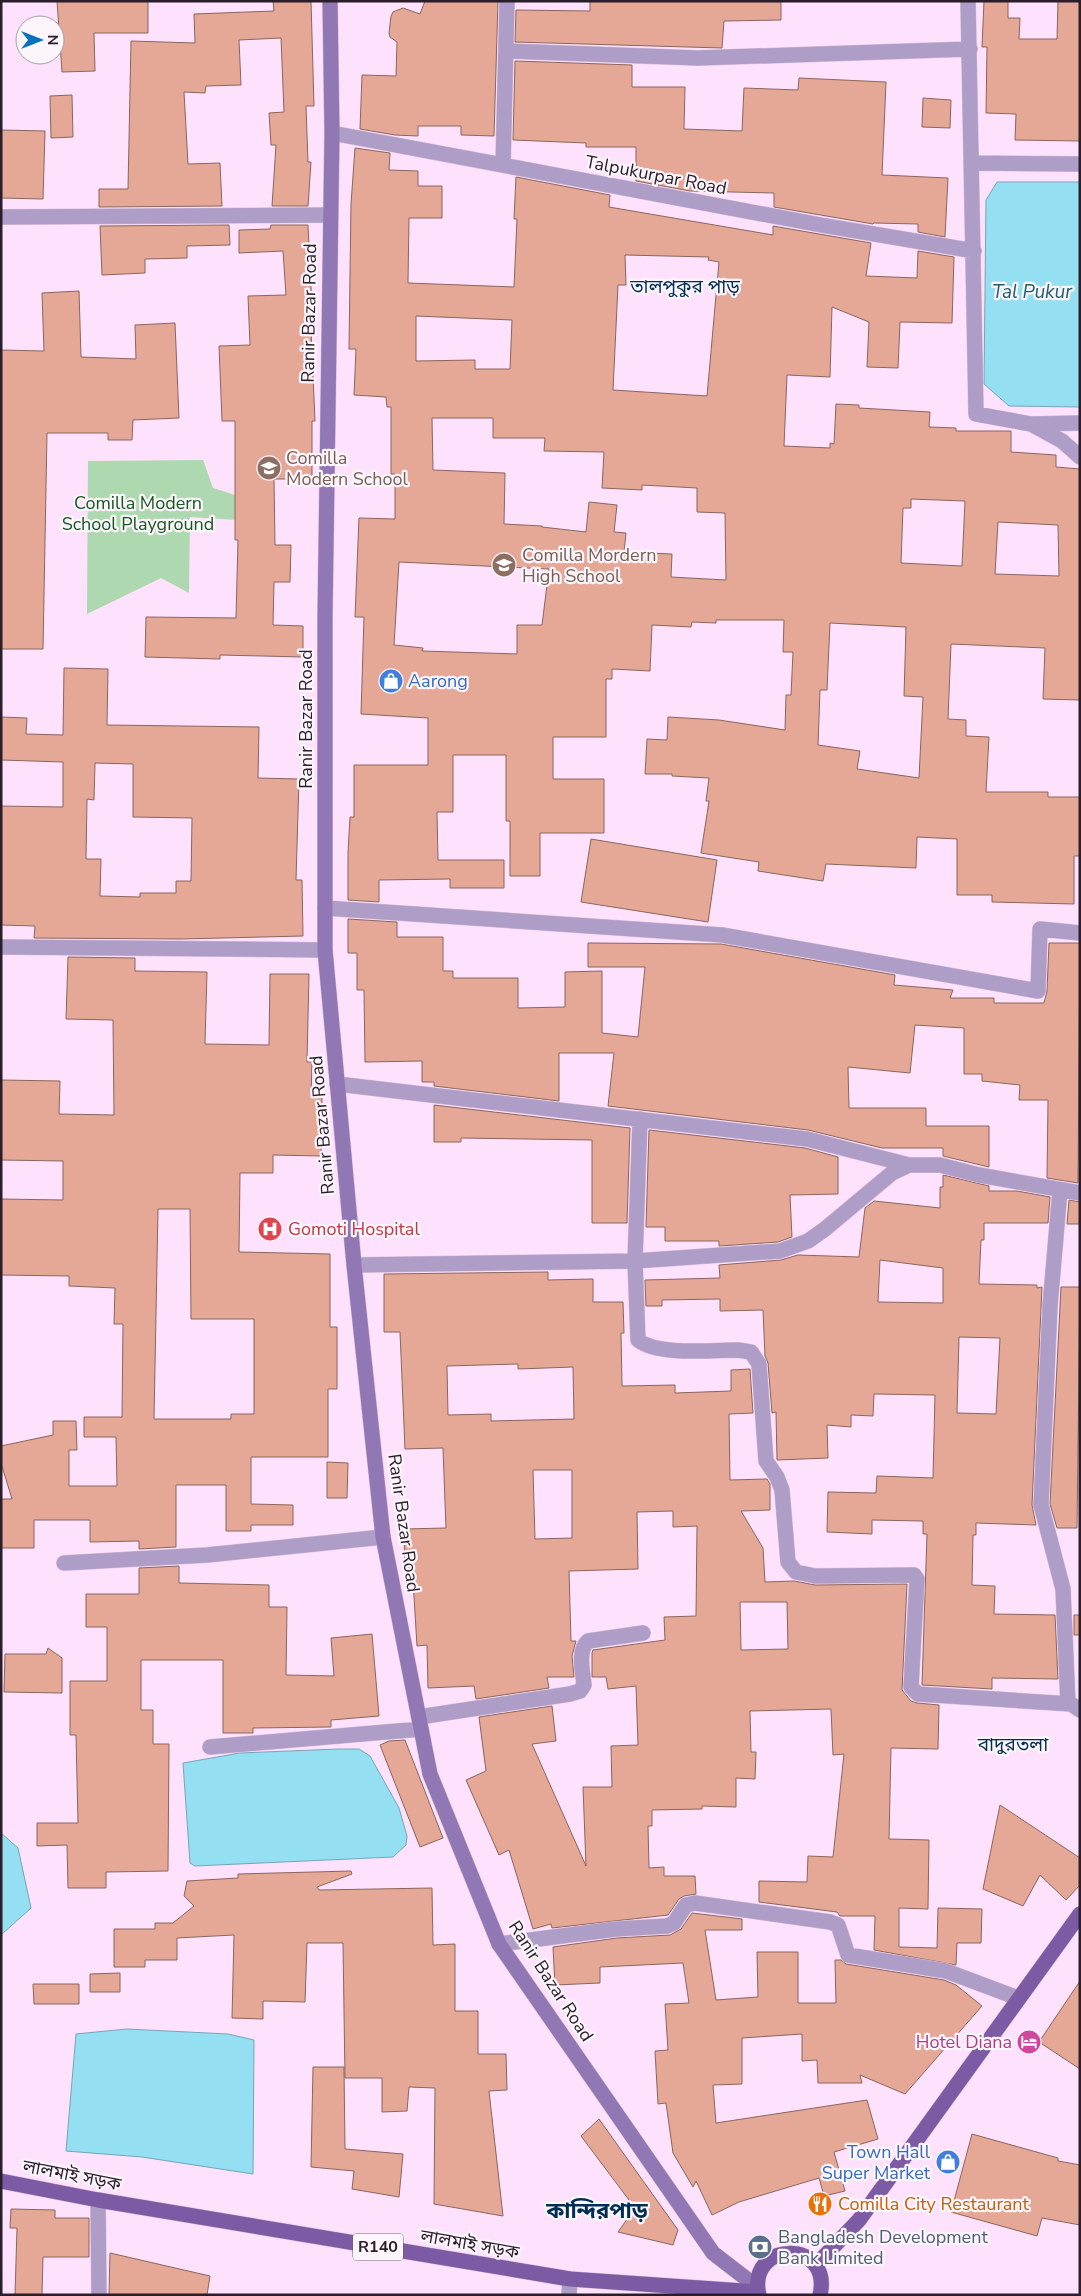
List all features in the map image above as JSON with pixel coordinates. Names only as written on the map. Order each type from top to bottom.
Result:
[{"type":"main road","name":"Ranir Bazar Road","points":[[330,1],[332,133],[325,597],[325,950],[354,1265],[383,1537],[430,1774],[499,1944],[713,2253],[758,2291]]},
{"type":"main road","points":[[816,2265],[859,2220],[1080,1914]]},
{"type":"main road","name":"লালমাই সড়ক","points":[[1,2181],[98,2200],[570,2279],[758,2291]]},
{"type":"main road","points":[[758,2291],[762,2267],[778,2254],[799,2253],[816,2265],[821,2275],[822,2286],[820,2295]]},
{"type":"street","points":[[503,165],[507,1]]},
{"type":"street","points":[[968,1],[973,163],[976,414],[1032,424],[1080,423]]},
{"type":"street","points":[[507,51],[698,58],[970,49]]},
{"type":"street","name":"Talpukurpar Road","points":[[332,133],[812,223],[974,251]]},
{"type":"street","points":[[973,163],[1080,164]]},
{"type":"street","points":[[1,217],[330,215]]},
{"type":"street","points":[[1032,424],[1062,442],[1080,457]]},
{"type":"street","points":[[325,908],[722,935],[1038,991],[1040,929],[1080,933]]},
{"type":"street","points":[[1,947],[325,950]]},
{"type":"street","points":[[337,1084],[807,1139],[909,1165],[940,1166],[979,1176],[1080,1193]]},
{"type":"street","points":[[640,1119],[635,1261],[638,1340],[645,1346],[661,1349],[738,1350],[751,1352],[759,1364],[766,1461],[777,1477],[782,1490],[788,1562],[796,1572],[815,1576],[914,1574],[917,1579],[911,1687],[918,1694],[1074,1707],[1063,1589],[1041,1505],[1050,1306],[1060,1190]]},
{"type":"street","points":[[354,1265],[635,1261],[780,1251],[808,1241],[820,1233],[892,1172],[909,1165]]},
{"type":"street","points":[[64,1564],[207,1555],[383,1537]]},
{"type":"street","points":[[210,1747],[420,1723],[575,1693],[580,1691],[584,1685],[583,1645],[588,1641],[643,1633]]},
{"type":"street","points":[[499,1944],[616,1929],[667,1926],[674,1923],[686,1905],[695,1903],[830,1922],[838,1925],[848,1955],[946,1971],[1018,1998]]},
{"type":"street","points":[[98,2200],[99,2295]]},
{"type":"street","points":[[569,2295],[570,2279]]},
{"type":"green space","name":"Comilla Modern School Playground","points":[[203,460],[213,488],[238,496],[236,520],[190,517],[189,593],[161,578],[87,614],[88,461]]},
{"type":"water","name":"Tal Pukur","points":[[997,182],[1080,182],[1080,407],[1009,406],[984,384],[986,200]]},
{"type":"water","points":[[359,1749],[370,1756],[399,1808],[407,1836],[406,1845],[393,1857],[195,1866],[190,1863],[183,1763],[240,1753]]},
{"type":"water","points":[[1,1833],[18,1848],[31,1908],[1,1935]]},
{"type":"water","points":[[127,2029],[228,2034],[254,2040],[253,2174],[142,2157],[66,2151],[76,2034]]},
{"type":"building","points":[[57,1],[148,1],[148,33],[94,33],[95,71],[62,72],[62,65],[65,65],[65,15],[58,15]]},
{"type":"building","points":[[273,1],[311,1],[314,106],[306,106],[308,162],[311,162],[308,206],[272,206],[276,145],[271,145],[269,113],[284,112],[281,38],[239,40],[241,85],[206,86],[205,93],[184,92],[188,164],[220,163],[222,206],[99,207],[99,189],[128,189],[131,41],[195,43],[194,14],[274,11]]},
{"type":"building","points":[[425,1],[498,1],[494,136],[461,135],[461,126],[418,126],[418,136],[395,135],[360,129],[362,75],[396,76],[397,42],[390,37],[389,33],[393,12],[403,8],[420,14]]},
{"type":"building","points":[[590,1],[781,1],[781,20],[724,21],[722,48],[515,42],[516,10],[590,11]]},
{"type":"building","points":[[984,1],[1008,1],[1008,18],[1020,18],[1019,39],[1057,39],[1058,1],[1080,1],[1080,141],[1015,140],[1016,114],[986,113],[987,47],[982,47]]},
{"type":"building","points":[[515,61],[632,65],[632,87],[685,87],[684,129],[742,131],[744,88],[798,90],[799,78],[886,82],[882,175],[948,178],[945,237],[918,232],[918,224],[873,224],[774,207],[774,193],[690,191],[636,181],[636,147],[586,147],[586,143],[513,140]]},
{"type":"building","points":[[72,95],[73,137],[51,138],[50,96]]},
{"type":"building","points":[[923,98],[951,100],[950,128],[922,127]]},
{"type":"building","points":[[1,130],[45,131],[43,199],[1,198]]},
{"type":"building","points":[[355,148],[390,153],[389,170],[418,171],[418,186],[442,186],[442,218],[409,218],[408,283],[514,287],[517,219],[514,219],[516,177],[610,195],[609,207],[773,235],[773,226],[871,243],[866,276],[917,278],[918,251],[954,257],[952,323],[900,322],[898,368],[867,367],[869,322],[832,307],[830,377],[787,375],[784,446],[830,448],[830,443],[834,444],[836,404],[859,405],[859,408],[930,412],[929,427],[956,428],[956,431],[1011,431],[1011,452],[1056,455],[1056,467],[1080,469],[1080,700],[1043,699],[1045,648],[951,644],[948,719],[966,720],[966,736],[989,737],[986,792],[1048,792],[1048,797],[1080,797],[1080,856],[1074,856],[1074,904],[992,902],[992,895],[957,895],[957,839],[917,837],[916,868],[826,864],[823,881],[758,871],[759,862],[701,853],[709,801],[706,801],[709,778],[672,776],[672,774],[645,774],[647,739],[667,740],[668,717],[719,720],[785,730],[786,695],[791,695],[793,652],[783,652],[784,620],[716,620],[716,623],[692,622],[691,627],[652,625],[650,671],[612,669],[612,679],[606,679],[606,737],[553,737],[553,779],[604,779],[604,833],[540,833],[540,876],[510,876],[510,821],[506,821],[506,755],[453,755],[453,812],[437,812],[438,860],[504,860],[504,888],[450,888],[450,879],[379,880],[379,902],[348,900],[350,817],[354,817],[354,765],[428,765],[428,718],[361,714],[364,617],[355,617],[359,518],[395,519],[395,474],[391,474],[391,407],[387,407],[386,397],[354,395],[356,349],[349,349],[351,204]],"holes":[[[625,255],[709,257],[708,260],[719,262],[707,396],[613,390],[618,285],[626,285]],[[416,316],[512,320],[510,369],[475,369],[475,360],[416,361]],[[432,418],[493,418],[493,438],[545,438],[544,451],[604,452],[602,488],[642,490],[642,485],[697,488],[697,512],[725,513],[726,580],[671,577],[672,554],[624,552],[626,533],[614,532],[617,505],[589,502],[586,532],[542,526],[504,524],[505,473],[433,470]],[[911,499],[965,501],[962,566],[901,563],[903,508],[911,508]],[[998,522],[1058,525],[1059,576],[995,574]],[[399,562],[549,569],[542,625],[517,625],[517,654],[422,651],[423,648],[394,645]],[[830,623],[906,627],[904,696],[923,697],[919,778],[857,769],[860,751],[818,745],[820,690],[827,690]]]},
{"type":"building","points":[[229,225],[230,245],[187,246],[187,258],[145,259],[145,273],[102,275],[100,226]]},
{"type":"building","points":[[271,225],[308,225],[315,421],[312,421],[312,479],[274,479],[275,545],[291,545],[290,582],[274,582],[273,625],[303,626],[303,657],[220,655],[220,659],[145,657],[146,617],[236,618],[238,540],[235,540],[235,421],[222,421],[219,346],[250,345],[248,296],[286,295],[283,251],[239,253],[239,230],[270,229]]},
{"type":"building","points":[[79,291],[81,357],[136,359],[135,325],[175,323],[179,418],[133,420],[132,440],[108,440],[108,433],[47,433],[43,649],[1,649],[1,350],[44,351],[42,293]]},
{"type":"building","points":[[64,668],[108,669],[107,725],[259,727],[258,778],[299,779],[296,880],[302,880],[303,936],[181,939],[34,938],[35,926],[1,925],[1,806],[63,807],[63,762],[1,760],[1,717],[27,718],[26,734],[63,735]],"holes":[[[95,763],[133,764],[133,817],[192,818],[191,881],[176,881],[176,893],[140,893],[140,897],[100,896],[101,859],[86,859],[87,799],[94,800]]]},
{"type":"building","points":[[591,839],[717,860],[708,922],[581,902]]},
{"type":"building","points":[[348,919],[397,922],[397,937],[443,937],[443,971],[453,971],[453,978],[518,978],[518,1008],[565,1007],[565,972],[602,971],[602,1033],[638,1037],[645,967],[588,967],[588,943],[721,944],[895,975],[894,985],[953,990],[950,998],[994,998],[994,1003],[1044,1003],[1047,991],[1049,943],[1080,943],[1078,1183],[1047,1178],[1048,1100],[1019,1100],[1020,1085],[982,1081],[982,1074],[964,1074],[964,1028],[915,1025],[910,1073],[848,1067],[849,1108],[926,1108],[926,1126],[989,1126],[989,1167],[943,1156],[943,1148],[882,1148],[808,1130],[608,1106],[614,1053],[559,1053],[559,1101],[434,1086],[434,1082],[422,1082],[422,1061],[365,1062],[364,990],[357,990],[357,953],[348,953]]},
{"type":"building","points":[[68,957],[135,958],[135,971],[207,972],[205,1044],[269,1045],[270,974],[309,974],[307,1062],[312,1062],[311,1096],[322,1096],[321,1156],[273,1155],[273,1173],[240,1173],[239,1252],[330,1254],[330,1327],[337,1327],[337,1389],[328,1389],[328,1457],[251,1457],[251,1504],[293,1505],[293,1525],[251,1525],[251,1531],[226,1531],[226,1485],[176,1485],[176,1547],[139,1549],[139,1541],[90,1542],[90,1520],[34,1520],[34,1548],[1,1548],[1,1499],[12,1499],[1,1463],[1,1446],[53,1435],[53,1421],[76,1421],[77,1450],[69,1450],[69,1486],[117,1486],[116,1437],[84,1437],[84,1417],[122,1417],[123,1324],[114,1324],[115,1288],[69,1286],[69,1276],[1,1275],[1,1199],[63,1200],[63,1161],[1,1160],[1,1080],[60,1081],[59,1114],[114,1115],[113,1020],[66,1019]],"holes":[[[158,1209],[190,1209],[191,1319],[254,1319],[254,1414],[231,1414],[231,1419],[154,1419]]]},
{"type":"building","points":[[434,1105],[630,1128],[627,1223],[592,1223],[592,1140],[461,1138],[461,1142],[434,1142]]},
{"type":"building","points":[[649,1130],[805,1148],[838,1157],[838,1194],[790,1195],[792,1237],[778,1242],[719,1246],[719,1241],[665,1241],[665,1227],[646,1227]]},
{"type":"building","points":[[943,1175],[989,1186],[989,1191],[1017,1191],[1050,1197],[1048,1223],[984,1223],[984,1240],[981,1240],[979,1284],[1037,1285],[1037,1288],[1042,1287],[1032,1505],[1036,1525],[976,1523],[976,1535],[973,1535],[972,1585],[995,1586],[994,1614],[1055,1615],[1058,1679],[992,1678],[992,1689],[922,1685],[927,1534],[923,1534],[923,1521],[872,1520],[872,1534],[827,1532],[828,1492],[876,1493],[877,1476],[933,1478],[935,1395],[874,1394],[873,1416],[851,1415],[851,1427],[827,1425],[828,1458],[777,1460],[776,1412],[772,1413],[768,1363],[765,1356],[763,1310],[720,1311],[720,1299],[662,1300],[662,1306],[646,1306],[645,1280],[720,1278],[719,1265],[781,1260],[798,1255],[859,1257],[865,1208],[874,1201],[940,1208],[940,1187],[943,1187]],"holes":[[[880,1260],[943,1268],[943,1303],[878,1302]],[[959,1337],[1000,1338],[996,1414],[957,1413]]]},
{"type":"building","points":[[1069,1200],[1080,1202],[1080,1224],[1067,1224]]},
{"type":"building","points":[[548,1272],[548,1280],[593,1279],[593,1302],[623,1302],[624,1333],[621,1333],[622,1386],[675,1385],[675,1393],[731,1391],[731,1370],[750,1369],[753,1413],[729,1414],[730,1480],[767,1479],[770,1484],[770,1510],[741,1511],[763,1548],[765,1582],[794,1581],[815,1585],[907,1584],[902,1690],[911,1701],[939,1705],[938,1749],[891,1748],[889,1839],[929,1840],[928,1909],[899,1908],[899,1947],[937,1948],[938,1908],[982,1909],[981,1943],[957,1943],[956,1965],[874,1950],[875,1916],[840,1916],[837,1912],[759,1902],[759,1881],[807,1882],[808,1856],[833,1857],[844,1754],[833,1755],[831,1709],[750,1711],[751,1752],[756,1752],[755,1779],[736,1778],[736,1807],[702,1806],[702,1809],[652,1810],[652,1826],[648,1826],[649,1868],[664,1867],[664,1876],[695,1876],[696,1894],[679,1899],[668,1915],[552,1928],[551,1924],[533,1929],[509,1850],[499,1855],[466,1780],[486,1771],[479,1717],[552,1706],[556,1741],[532,1744],[586,1866],[583,1787],[612,1787],[611,1746],[638,1745],[636,1686],[608,1689],[606,1677],[592,1677],[592,1653],[593,1650],[665,1640],[664,1617],[696,1616],[697,1526],[673,1527],[673,1511],[637,1512],[638,1569],[569,1571],[571,1641],[576,1641],[572,1656],[574,1677],[547,1677],[549,1688],[476,1699],[474,1686],[428,1688],[427,1645],[417,1646],[413,1580],[405,1580],[404,1529],[446,1528],[443,1448],[405,1449],[400,1332],[384,1332],[384,1274]],"holes":[[[518,1364],[518,1369],[573,1367],[574,1419],[491,1421],[491,1414],[448,1415],[447,1366]],[[533,1470],[572,1470],[572,1538],[535,1539]],[[740,1602],[787,1602],[788,1649],[741,1650]]]},
{"type":"building","points":[[1061,1287],[1080,1287],[1077,1528],[1057,1528],[1050,1504]]},
{"type":"building","points":[[327,1462],[348,1463],[347,1498],[327,1498]]},
{"type":"building","points":[[179,1566],[179,1583],[269,1585],[269,1607],[287,1607],[286,1675],[334,1676],[331,1638],[372,1634],[379,1716],[331,1720],[331,1727],[253,1728],[253,1733],[223,1733],[223,1660],[141,1660],[141,1710],[153,1710],[153,1744],[169,1744],[168,1871],[106,1872],[106,1888],[68,1888],[67,1845],[37,1846],[37,1823],[78,1823],[76,1735],[70,1735],[70,1681],[107,1681],[107,1627],[86,1627],[86,1594],[139,1594],[139,1568]]},
{"type":"building","points":[[1074,1615],[1080,1615],[1080,1635],[1074,1635]]},
{"type":"building","points":[[48,1648],[62,1658],[62,1693],[4,1692],[5,1654],[46,1654]]},
{"type":"building","points":[[405,1740],[443,1838],[420,1847],[380,1745],[389,1741]]},
{"type":"building","points":[[1000,1805],[1080,1858],[1080,1885],[1066,1900],[1040,1875],[1023,1906],[983,1889]]},
{"type":"building","points":[[351,1871],[352,1874],[317,1887],[319,1890],[432,1888],[433,1945],[455,1944],[455,2011],[478,2011],[478,2054],[506,2054],[507,2090],[489,2091],[503,2216],[434,2204],[435,2088],[409,2087],[407,2111],[382,2112],[382,2078],[345,2078],[343,1943],[307,1943],[305,2002],[263,2001],[263,2019],[232,2018],[234,1935],[177,1938],[177,1960],[145,1960],[145,1967],[114,1967],[114,1929],[155,1929],[155,1923],[173,1923],[194,1906],[184,1896],[187,1881],[238,1878],[238,1874]]},
{"type":"building","points":[[692,1913],[742,1919],[742,1930],[705,1930],[716,2000],[758,1997],[757,1952],[798,1952],[798,2003],[836,2003],[835,1960],[841,1960],[846,1964],[944,1980],[956,1985],[982,2006],[905,2094],[860,2075],[862,2083],[818,2083],[817,2060],[802,2061],[802,2034],[742,2038],[742,2084],[713,2085],[716,2123],[867,2100],[878,2139],[834,2152],[845,2191],[824,2196],[819,2178],[739,2202],[712,2215],[696,2181],[693,2187],[673,2153],[666,2103],[658,2104],[655,2051],[668,2050],[665,2004],[689,2003],[683,1963],[600,1967],[600,1983],[555,1985],[553,1947],[617,1938],[670,1935],[681,1929]]},
{"type":"building","points":[[120,1973],[120,1992],[90,1992],[90,1974]]},
{"type":"building","points":[[1080,1981],[1080,2069],[1039,2042]]},
{"type":"building","points":[[33,1984],[79,1984],[79,2004],[34,2004]]},
{"type":"building","points":[[313,2067],[344,2067],[345,2149],[403,2154],[399,2197],[352,2189],[354,2171],[311,2167]]},
{"type":"building","points":[[599,2119],[678,2230],[673,2245],[618,2232],[635,2208],[581,2136]]},
{"type":"building","points":[[972,2134],[1058,2158],[1058,2161],[1080,2165],[1080,2225],[1042,2218],[1037,2236],[951,2212]]},
{"type":"building","points":[[11,2209],[55,2210],[55,2218],[89,2218],[89,2257],[43,2257],[42,2295],[15,2295],[17,2228],[10,2228]]},
{"type":"building","points":[[110,2253],[210,2276],[207,2295],[109,2295]]},
{"type":"place","name":"Comilla Modern School","points":[[269,468]]},
{"type":"place","name":"Comilla Mordern High School","points":[[504,565]]},
{"type":"place","name":"Aarong","points":[[391,681]]},
{"type":"place","name":"Gomoti Hospital","points":[[270,1229]]},
{"type":"place","name":"Hotel Diana","points":[[1029,2042]]},
{"type":"place","name":"Town Hall Super Market","points":[[948,2162]]},
{"type":"place","name":"Comilla City Restaurant","points":[[820,2204]]},
{"type":"place","name":"Bangladesh Development Bank Limited","points":[[760,2247]]},
{"type":"district","name":"তালপুকুর পাড়","points":[[685,287]]},
{"type":"district","name":"বাদুরতলা","points":[[1013,1745]]},
{"type":"district","name":"কান্দিরপাড়","points":[[597,2211]]}]
